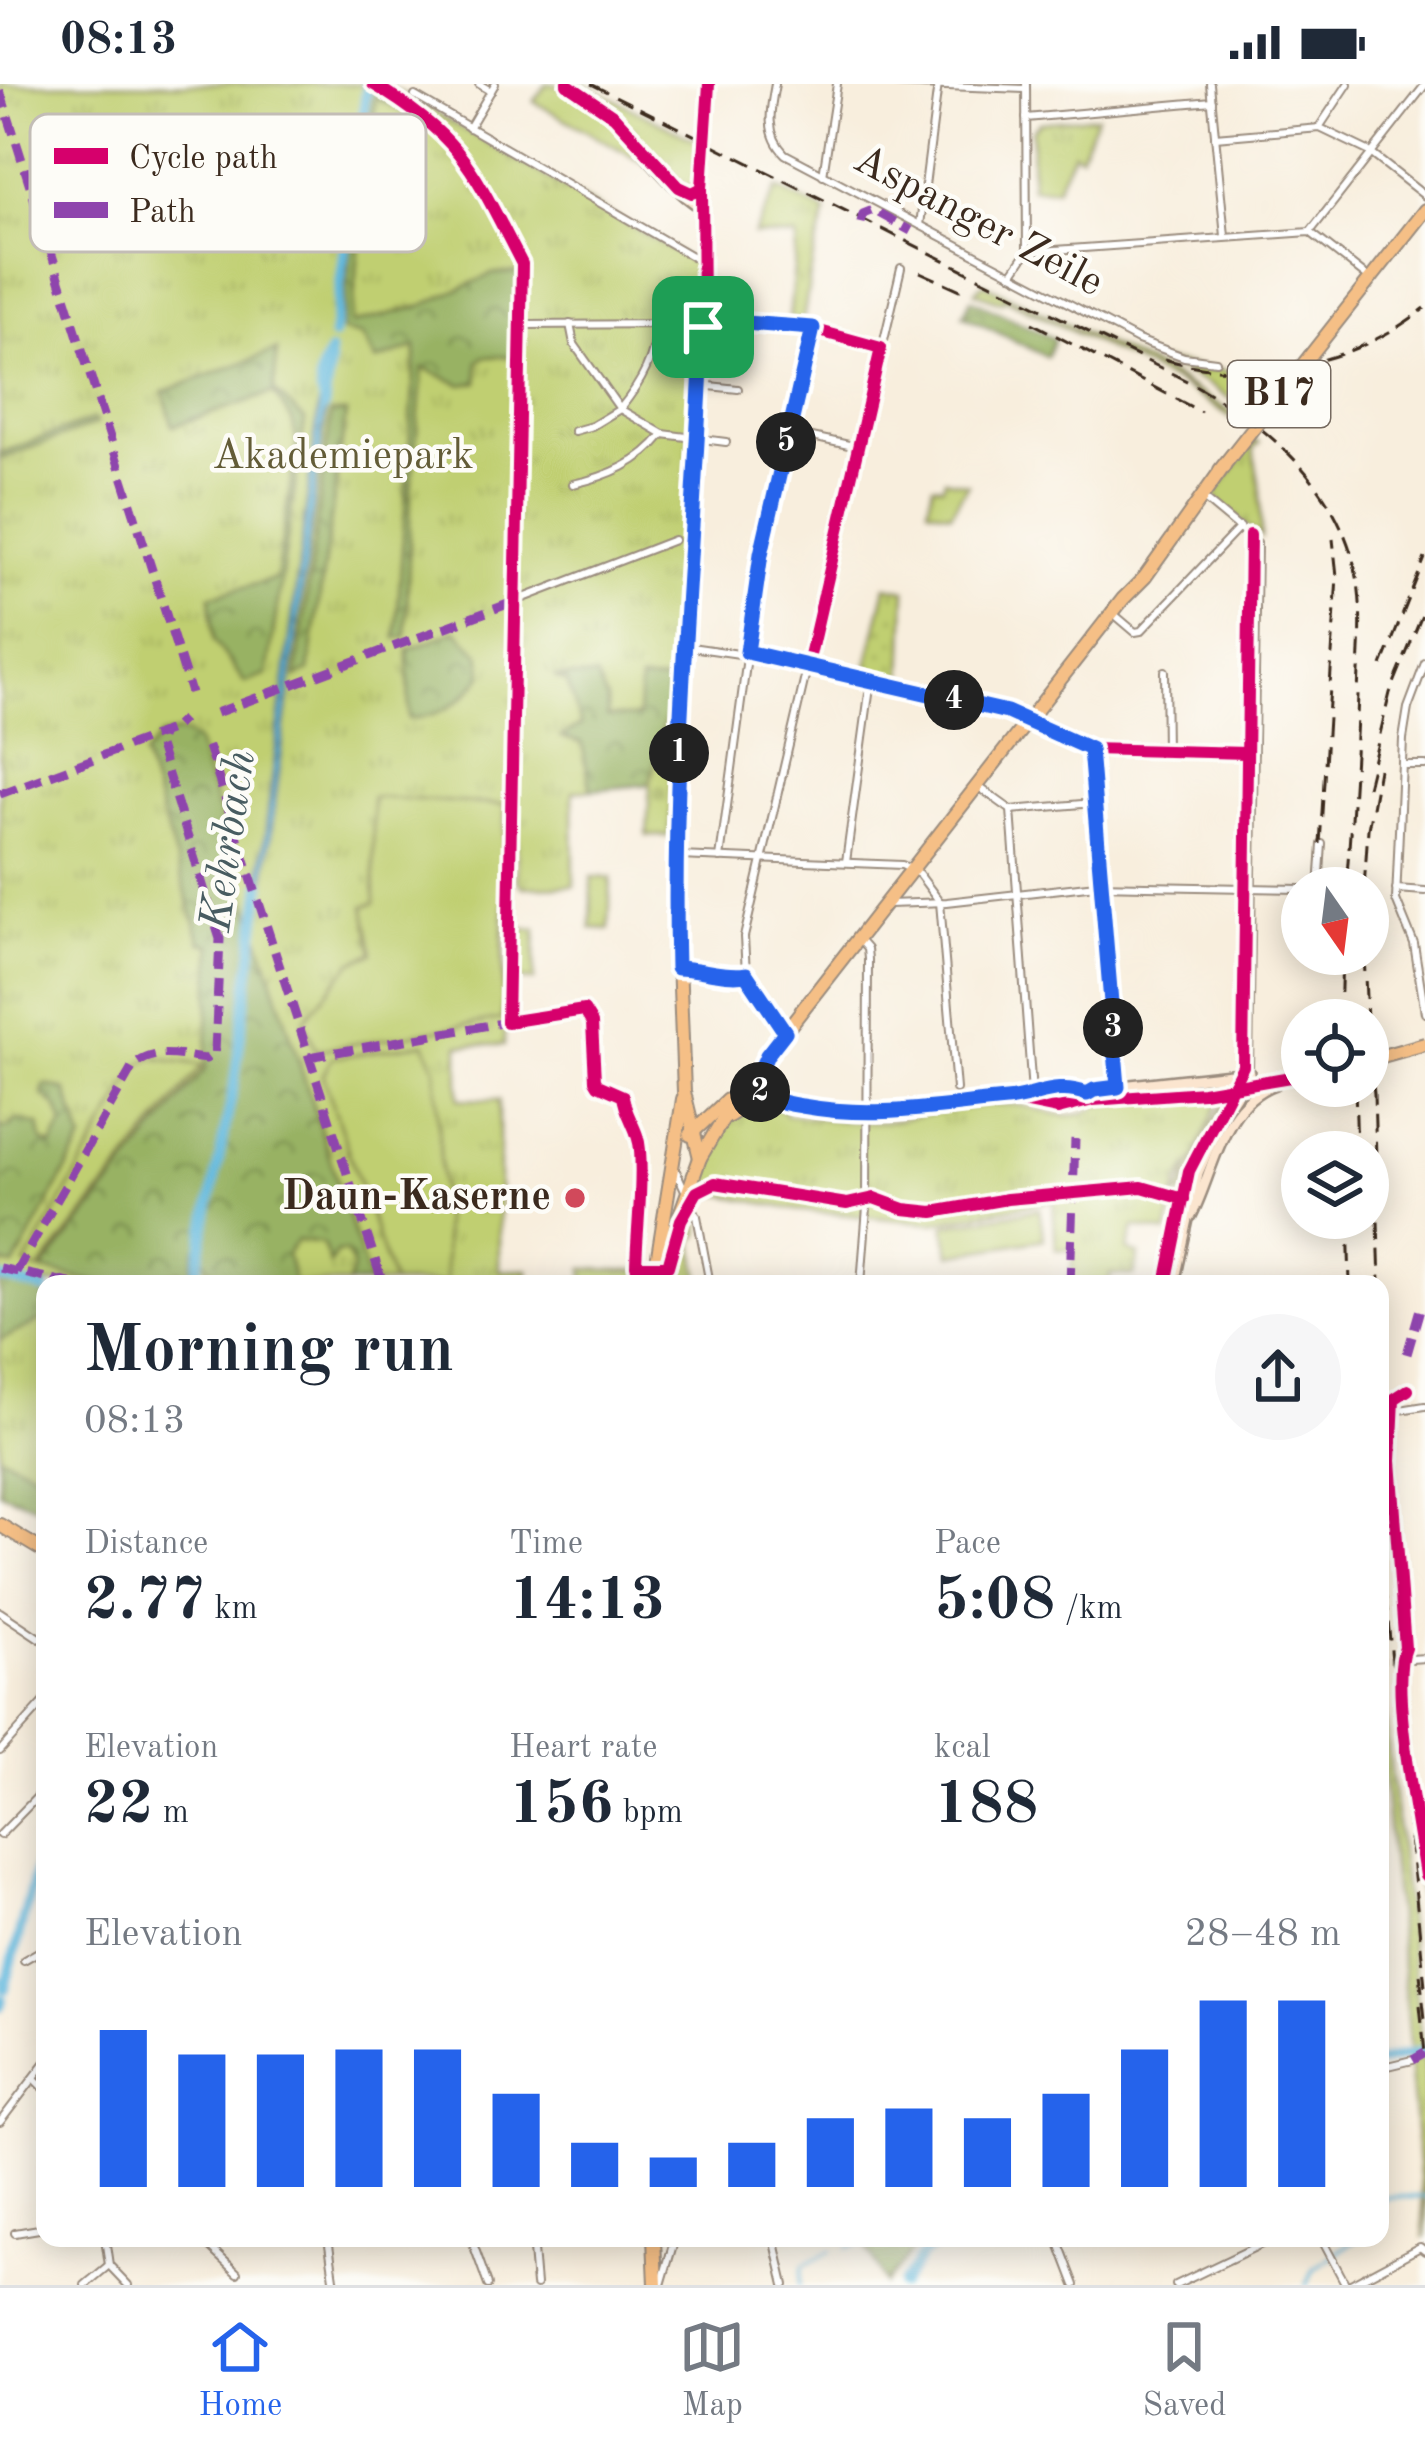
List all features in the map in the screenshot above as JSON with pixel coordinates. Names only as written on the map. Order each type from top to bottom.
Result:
[{"type":"main road","points":[[694,1172],[687,1175],[676,1161],[684,1092],[675,856],[703,320],[702,188],[709,84]]},
{"type":"main road","name":"B17","points":[[657,1275],[676,1161],[694,1131],[718,1118],[756,1077],[767,1055],[1123,599],[1159,545],[1425,210]]},
{"type":"main road","name":"B17","points":[[1123,599],[1145,577],[1224,466]]},
{"type":"main road","points":[[1389,1054],[1425,1044]]},
{"type":"main road","name":"B17","points":[[739,1096],[767,1055]]},
{"type":"main road","points":[[756,1077],[756,1087],[774,1100]]},
{"type":"main road","points":[[739,1096],[865,1115],[1013,1100],[1065,1087],[1087,1094],[1203,1091],[1281,1078]]},
{"type":"main road","points":[[684,1092],[700,1158]]},
{"type":"main road","points":[[1013,1100],[1044,1095],[1068,1108],[1113,1092]]},
{"type":"main road","points":[[689,1112],[696,1118],[718,1118]]},
{"type":"main road","name":"B17","points":[[660,1275],[687,1213],[686,1195],[718,1118]]},
{"type":"main road","points":[[0,1526],[36,1547]]},
{"type":"main road","points":[[655,2247],[658,2285]]},
{"type":"street","points":[[469,128],[493,87],[478,84]]},
{"type":"street","points":[[567,84],[604,106],[681,197],[702,208]]},
{"type":"street","name":"Aspanger Zeile","points":[[775,84],[770,111],[774,141],[785,154],[1157,349],[1216,361]]},
{"type":"street","points":[[823,175],[837,84]]},
{"type":"street","points":[[892,84],[1025,87],[1027,251],[1012,275]]},
{"type":"street","points":[[1210,84],[1225,237]]},
{"type":"street","points":[[1320,128],[1348,84]]},
{"type":"street","points":[[1310,232],[1425,85]]},
{"type":"street","points":[[920,225],[938,86]]},
{"type":"street","points":[[415,96],[702,262]]},
{"type":"street","points":[[1026,118],[1212,101]]},
{"type":"street","points":[[1215,137],[1320,128],[1372,154],[1425,196]]},
{"type":"street","points":[[663,173],[685,192],[702,188]]},
{"type":"street","points":[[1027,251],[1310,232],[1370,279]]},
{"type":"street","points":[[785,1032],[746,974],[744,937],[901,268]]},
{"type":"street","points":[[703,320],[813,328],[881,348]]},
{"type":"street","points":[[570,324],[574,344],[620,409],[663,434],[726,442]]},
{"type":"street","points":[[574,431],[620,409],[640,385],[652,358],[658,324]]},
{"type":"street","points":[[522,325],[674,324]]},
{"type":"street","points":[[719,858],[756,586],[813,328]]},
{"type":"street","points":[[700,386],[738,389]]},
{"type":"street","points":[[789,432],[858,447]]},
{"type":"street","points":[[573,484],[621,469],[644,455],[663,434]]},
{"type":"street","points":[[1176,1275],[1198,1173],[1249,1072],[1257,543],[1203,498]]},
{"type":"street","points":[[1112,613],[1141,631],[1240,527]]},
{"type":"street","points":[[516,601],[674,540]]},
{"type":"street","points":[[683,646],[808,664],[1028,719],[1090,749],[1254,753]]},
{"type":"street","points":[[1425,663],[1408,708],[1396,890],[1396,906],[1414,944],[1425,1012]]},
{"type":"street","points":[[1165,671],[1166,751]]},
{"type":"street","points":[[846,862],[871,680]]},
{"type":"street","points":[[1090,749],[1113,1092],[1249,1072]]},
{"type":"street","points":[[1402,765],[1425,765]]},
{"type":"street","points":[[976,785],[1011,810],[1094,802]]},
{"type":"street","points":[[1011,810],[1033,1076],[1044,1095]]},
{"type":"street","points":[[1320,867],[1322,844]]},
{"type":"street","points":[[675,856],[912,868],[940,902],[956,1089]]},
{"type":"street","points":[[885,903],[894,907],[1102,886],[1281,889]]},
{"type":"street","points":[[1396,890],[1425,891]]},
{"type":"street","points":[[857,939],[867,949],[868,959],[867,1207],[862,1275]]},
{"type":"street","points":[[677,968],[746,974]]},
{"type":"street","points":[[1216,1076],[1234,1097]]},
{"type":"street","points":[[1185,1226],[1244,1102],[1281,1079]]},
{"type":"street","points":[[1068,1108],[1087,1094]]},
{"type":"street","points":[[676,1161],[686,1195]]},
{"type":"street","points":[[687,1213],[707,1275]]},
{"type":"street","points":[[1394,1411],[1425,1406]]},
{"type":"street","points":[[2,1617],[36,1637]]},
{"type":"street","points":[[1396,1660],[1425,1658]]},
{"type":"street","points":[[0,1750],[36,1711]]},
{"type":"street","points":[[0,1835],[36,1798]]},
{"type":"street","points":[[24,1960],[36,1953]]},
{"type":"street","points":[[1389,2066],[1413,2060]]},
{"type":"street","points":[[0,2122],[36,2075]]},
{"type":"street","points":[[15,2233],[36,2230]]},
{"type":"street","points":[[107,2247],[110,2265],[128,2285]]},
{"type":"street","points":[[210,2247],[237,2273]]},
{"type":"street","points":[[329,2247],[335,2285]]},
{"type":"street","points":[[474,2247],[488,2285]]},
{"type":"street","points":[[533,2247],[536,2285]]},
{"type":"street","points":[[658,2285],[672,2247]]},
{"type":"street","points":[[777,2247],[785,2285]]},
{"type":"street","points":[[1060,2247],[1075,2285]]},
{"type":"street","points":[[1176,2285],[1255,2247]]},
{"type":"street","points":[[1326,2247],[1348,2285],[1422,2249]]},
{"type":"street","points":[[85,2285],[110,2265]]},
{"type":"green space","name":"Akademiepark","points":[[0,84],[386,84],[694,263],[697,324],[672,671],[673,716],[665,719],[650,784],[573,791],[574,886],[523,887],[517,880],[517,794],[505,805],[504,1045],[459,1045],[459,1099],[499,1100],[499,1271],[528,1270],[528,1275],[36,1275],[36,1506],[0,1492]]},
{"type":"green space","points":[[546,84],[564,86],[596,103],[663,173],[534,102]]},
{"type":"green space","points":[[571,84],[584,84],[699,142],[696,183],[689,187],[681,183],[606,104]]},
{"type":"green space","points":[[371,86],[408,109],[403,112],[376,97],[374,114],[368,114]]},
{"type":"green space","points":[[1097,116],[1080,155],[1073,152],[1056,188],[1031,188],[1032,130],[1040,122]]},
{"type":"green space","points":[[777,188],[826,212],[803,321],[789,320],[797,237],[754,235]]},
{"type":"green space","points":[[351,252],[359,252],[351,324],[421,306],[492,274],[519,272],[517,356],[484,357],[478,362],[478,382],[462,385],[423,368],[411,492],[406,637],[396,638],[416,347],[376,361],[362,336],[341,331]]},
{"type":"green space","points":[[983,283],[1168,374],[1249,423],[1246,427],[1179,384],[1004,298],[1002,302],[975,292]]},
{"type":"green space","points":[[971,299],[1054,339],[1047,357],[963,315]]},
{"type":"green space","points":[[277,350],[274,391],[305,420],[267,675],[245,683],[214,641],[210,596],[276,579],[297,442],[292,420],[273,393],[173,426],[163,392]]},
{"type":"green space","points":[[1161,361],[1232,372],[1288,370],[1255,415]]},
{"type":"green space","points":[[331,413],[346,413],[309,671],[296,677]]},
{"type":"green space","points":[[94,419],[96,424],[0,459],[0,453]]},
{"type":"green space","points":[[1254,440],[1259,443],[1253,449],[1261,537],[1221,505],[1215,494]]},
{"type":"green space","points":[[945,479],[968,484],[951,513],[928,508],[933,485],[943,486]]},
{"type":"green space","points":[[886,586],[906,590],[903,679],[866,671]]},
{"type":"green space","points":[[456,630],[480,654],[483,675],[451,706],[409,719],[408,650]]},
{"type":"green space","points":[[554,677],[596,677],[607,700],[607,717],[638,717],[640,681],[674,682],[673,716],[665,719],[650,784],[591,790],[582,743],[561,737],[581,725],[567,682]]},
{"type":"green space","points":[[673,716],[670,836],[647,836],[650,784],[665,719]]},
{"type":"green space","points":[[179,732],[196,740],[367,1275],[351,1275],[353,1267],[346,1252],[336,1253],[330,1264],[323,1244],[297,1240],[287,1254],[292,1275],[215,1275],[196,1249],[190,1275],[180,1275],[180,1271],[170,1275],[64,1275],[42,1270],[206,1068],[212,945],[201,942],[144,756],[160,736]]},
{"type":"green space","points":[[372,797],[505,805],[502,1019],[316,1050],[304,1020],[352,962],[373,953],[364,906],[375,903]]},
{"type":"green space","points":[[592,877],[611,878],[609,929],[591,928]]},
{"type":"green space","points":[[518,929],[536,929],[534,981],[517,980]]},
{"type":"green space","points":[[425,1043],[436,1070],[446,1275],[390,1275],[323,1075],[332,1058]]},
{"type":"green space","points":[[151,1058],[203,1065],[39,1270],[25,1265],[140,1064]]},
{"type":"green space","points":[[45,1085],[66,1090],[83,1140],[14,1266],[0,1263],[0,1127],[8,1128],[17,1120],[39,1125],[42,1141],[52,1146],[63,1124],[57,1107],[42,1094]]},
{"type":"green space","points":[[1221,1096],[1197,1150],[1227,1097],[1198,1160],[1187,1199],[1190,1170],[1207,1135],[1189,1169],[1183,1197],[1178,1196],[1189,1165],[1178,1183],[1167,1233],[1134,1227],[1128,1250],[1139,1255],[1134,1275],[1072,1275],[1073,1250],[1056,1249],[1053,1200],[933,1223],[796,1210],[698,1190],[720,1132],[736,1114],[750,1108],[879,1122],[987,1105],[1019,1105],[1068,1115],[1100,1105]]},
{"type":"green space","points":[[1039,1209],[1044,1239],[950,1255],[945,1225]]},
{"type":"green space","points":[[697,1216],[700,1234],[693,1241],[699,1275],[668,1275],[681,1220]]},
{"type":"green space","points":[[584,1269],[647,1271],[647,1275],[584,1275]]},
{"type":"green space","points":[[0,1280],[36,1289],[36,1322],[0,1340]]},
{"type":"green space","points":[[0,1455],[36,1473],[36,1506],[0,1492]]},
{"type":"green space","points":[[1389,1753],[1422,2050],[1410,2050],[1389,1835]]},
{"type":"green space","points":[[1412,1822],[1416,1823],[1425,1888],[1425,1948]]},
{"type":"green space","points":[[1423,2058],[1425,2081],[1425,2238],[1409,2060]]},
{"type":"green space","points":[[867,2247],[916,2247],[885,2284]]},
{"type":"water","points":[[328,396],[262,904],[258,891],[320,398]]},
{"type":"waterway","name":"Kehrbach","points":[[363,114],[367,84]]},
{"type":"waterway","name":"Kehrbach","points":[[333,336],[344,252]]},
{"type":"waterway","name":"Kehrbach","points":[[323,402],[320,376],[330,352]]},
{"type":"waterway","name":"Kehrbach","points":[[324,408],[330,361]]},
{"type":"waterway","name":"Kehrbach","points":[[196,1275],[234,1085],[262,884]]},
{"type":"waterway","points":[[0,1278],[36,1288]]},
{"type":"waterway","name":"Kehrbach","points":[[5,1989],[36,1869]]},
{"type":"waterway","name":"Kehrbach","points":[[0,1980],[7,1981]]},
{"type":"waterway","name":"Kehrbach","points":[[0,2007],[2,1999]]},
{"type":"waterway","points":[[1389,2060],[1425,2050]]},
{"type":"waterway","points":[[1389,2197],[1425,2197]]},
{"type":"waterway","points":[[901,2285],[921,2256],[934,2247]]},
{"type":"waterway","points":[[1307,2285],[1314,2269],[1345,2247]]},
{"type":"waterway","points":[[800,2285],[803,2266],[831,2251]]},
{"type":"tunnel","points":[[1389,1412],[1394,1411]]},
{"type":"tunnel","points":[[1389,1660],[1396,1660]]},
{"type":"railway","points":[[591,84],[1189,382],[1246,417],[1296,461],[1335,514],[1348,544],[1359,592],[1347,867]]},
{"type":"railway","points":[[920,272],[965,292]]},
{"type":"railway","points":[[1164,359],[1232,370],[1300,365],[1366,344],[1425,308]]},
{"type":"railway","points":[[1032,323],[1201,412]]},
{"type":"railway","points":[[1320,844],[1337,576],[1333,539]]},
{"type":"railway","points":[[1382,666],[1425,558]]},
{"type":"railway","points":[[1367,787],[1390,693],[1425,608]]},
{"type":"railway","points":[[1365,867],[1379,769]]},
{"type":"railway","points":[[1341,975],[1341,999]]},
{"type":"railway","points":[[1365,975],[1366,999]]},
{"type":"railway","points":[[1356,1107],[1356,1131]]},
{"type":"railway","points":[[1374,1107],[1380,1275]]},
{"type":"railway","points":[[1349,1239],[1350,1275]]},
{"type":"railway","points":[[1389,1631],[1425,1986]]},
{"type":"railway","points":[[1420,1974],[1425,2019]]},
{"type":"railway","points":[[1420,2005],[1425,2053]]},
{"type":"marked path","points":[[0,91],[30,186]]},
{"type":"marked path","points":[[861,223],[863,214],[873,210],[911,231]]},
{"type":"marked path","points":[[51,252],[191,693]]},
{"type":"marked path","points":[[216,713],[516,601]]},
{"type":"marked path","points":[[0,794],[173,729],[183,719]]},
{"type":"marked path","points":[[16,1272],[132,1068],[157,1055],[206,1059],[215,1052],[220,939],[158,743],[162,733]]},
{"type":"marked path","points":[[208,746],[380,1275]]},
{"type":"marked path","points":[[309,1057],[507,1022]]},
{"type":"marked path","points":[[1070,1275],[1075,1139]]},
{"type":"marked path","points":[[0,1268],[36,1276]]},
{"type":"marked path","points":[[1407,1354],[1420,1309]]},
{"type":"marked path","points":[[1413,2060],[1425,2053]]},
{"type":"cycle path","points":[[373,84],[417,114]]},
{"type":"cycle path","points":[[567,84],[614,116],[679,187],[692,193],[702,188]]},
{"type":"cycle path","points":[[709,84],[702,188],[703,319],[805,327],[881,348],[808,664],[1016,715],[1090,749],[1247,753]]},
{"type":"cycle path","points":[[426,120],[464,160],[522,264],[507,1022],[584,1010],[592,1023],[595,1080],[623,1096],[639,1142],[636,1266],[668,1266],[681,1220],[697,1192],[715,1183],[847,1204],[874,1198],[904,1209],[933,1212],[1007,1199],[1142,1187],[1184,1199]]},
{"type":"cycle path","points":[[1168,1275],[1189,1171],[1243,1066],[1250,535]]},
{"type":"cycle path","points":[[1090,749],[1118,1087]]},
{"type":"cycle path","points":[[1014,1100],[1058,1109],[1093,1100],[1203,1092],[1281,1079]]},
{"type":"cycle path","points":[[1408,1390],[1394,1399],[1391,1461],[1405,1648],[1403,1723],[1425,1876]]},
{"type":"place","name":"Daun-Kaserne","points":[[575,1198]]},
{"type":"route","points":[[703,320],[813,328],[761,554],[747,652],[1007,712],[1090,749],[1118,1087],[1087,1094],[1057,1088],[1013,1100],[875,1115],[778,1102],[760,1092],[755,1082],[767,1055],[785,1032],[746,974],[677,968],[675,856],[682,657],[703,327],[703,320]]}]
